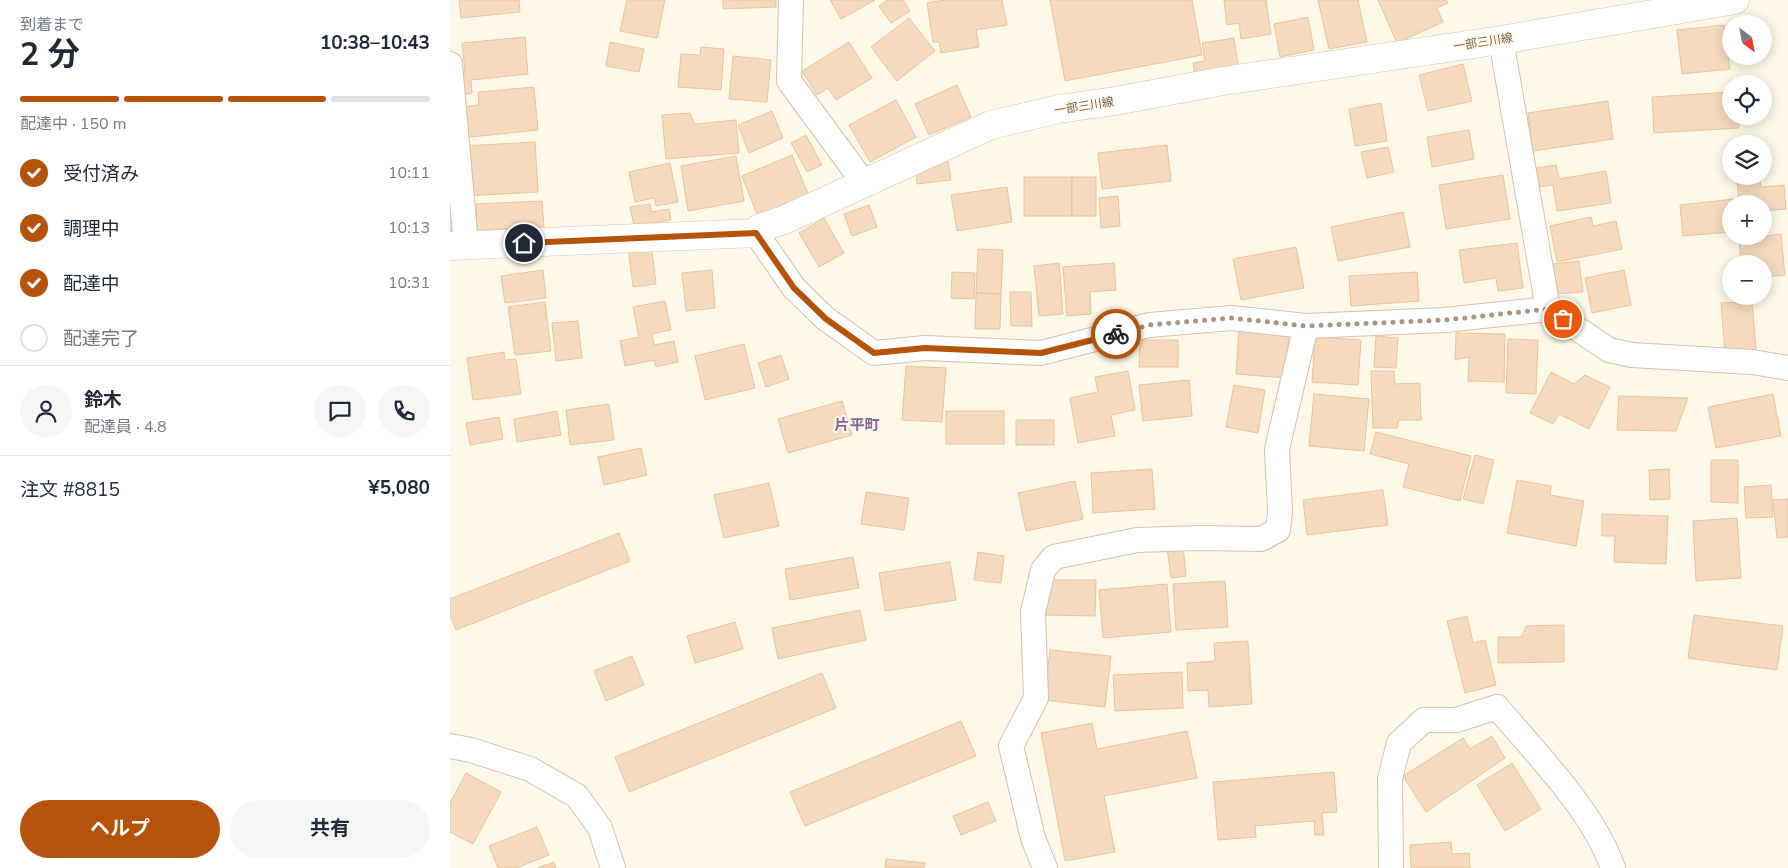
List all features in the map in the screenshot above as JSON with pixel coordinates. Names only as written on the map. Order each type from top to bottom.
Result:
[{"type":"main road","name":"一部三川線","points":[[458,246],[756,233],[760,228],[784,220],[991,125],[1060,109],[1233,80],[1501,40],[1735,0]]},
{"type":"street","points":[[791,0],[789,80],[864,183]]},
{"type":"street","points":[[1501,40],[1548,309]]},
{"type":"street","points":[[450,64],[458,246]]},
{"type":"street","points":[[756,233],[794,288],[826,319],[874,353],[925,348],[1041,353],[1149,325],[1232,318],[1306,326],[1445,320],[1548,309],[1609,350],[1632,355],[1752,362],[1788,368]]},
{"type":"street","points":[[1045,868],[1033,838],[1011,746],[1036,698],[1033,612],[1043,570],[1054,557],[1137,540],[1261,539],[1278,530],[1280,512],[1277,449],[1306,326]]},
{"type":"street","points":[[1391,868],[1390,779],[1399,743],[1424,720],[1456,720],[1497,707],[1581,807],[1607,850],[1613,868]]},
{"type":"street","points":[[450,746],[471,750],[530,769],[577,796],[600,828],[614,868]]},
{"type":"building","points":[[459,0],[519,0],[520,12],[461,18]]},
{"type":"building","points":[[627,0],[665,0],[657,38],[620,31]]},
{"type":"building","points":[[723,0],[776,0],[776,7],[723,9]]},
{"type":"building","points":[[830,0],[875,0],[841,19]]},
{"type":"building","points":[[887,0],[903,0],[910,11],[891,23],[879,6]]},
{"type":"building","points":[[944,0],[1002,0],[1007,25],[976,30],[979,47],[941,53],[939,42],[933,42],[927,3]]},
{"type":"building","points":[[1050,0],[1192,0],[1202,55],[1065,81]]},
{"type":"building","points":[[1224,0],[1266,0],[1271,34],[1241,39],[1239,23],[1227,25]]},
{"type":"building","points":[[1318,0],[1358,0],[1367,42],[1329,49]]},
{"type":"building","points":[[1378,0],[1446,0],[1448,3],[1437,8],[1443,22],[1397,43]]},
{"type":"building","points":[[1308,17],[1314,50],[1280,57],[1274,24]]},
{"type":"building","points":[[909,18],[935,51],[897,81],[871,47]]},
{"type":"building","points":[[1722,25],[1722,65],[1729,65],[1730,69],[1682,74],[1677,30]]},
{"type":"building","points":[[525,37],[528,74],[471,80],[472,93],[459,95],[457,77],[465,72],[462,43]]},
{"type":"building","points":[[1234,38],[1239,70],[1195,77],[1193,63],[1205,61],[1202,43]]},
{"type":"building","points":[[610,42],[644,49],[639,72],[606,66]]},
{"type":"building","points":[[849,42],[872,78],[836,100],[828,88],[817,95],[802,71]]},
{"type":"building","points":[[701,47],[724,49],[721,90],[678,87],[681,54],[700,55]]},
{"type":"building","points":[[733,56],[771,60],[767,102],[729,99]]},
{"type":"building","points":[[1463,64],[1472,101],[1428,111],[1419,75]]},
{"type":"building","points":[[957,85],[971,117],[929,135],[915,104]]},
{"type":"building","points":[[534,87],[538,130],[461,138],[458,107],[479,105],[478,92]]},
{"type":"building","points":[[1722,93],[1722,125],[1739,125],[1739,128],[1654,133],[1652,97]]},
{"type":"building","points":[[896,100],[916,137],[870,162],[849,125]]},
{"type":"building","points":[[1608,101],[1613,139],[1533,151],[1528,113]]},
{"type":"building","points":[[1381,103],[1387,141],[1355,146],[1349,109]]},
{"type":"building","points":[[772,111],[783,138],[749,153],[738,125]]},
{"type":"building","points":[[690,113],[695,124],[736,120],[739,153],[666,159],[662,115]]},
{"type":"building","points":[[1469,130],[1474,159],[1432,167],[1427,137]]},
{"type":"building","points":[[806,135],[822,165],[807,172],[791,143]]},
{"type":"building","points":[[535,142],[538,192],[466,196],[463,146]]},
{"type":"building","points":[[1167,145],[1171,181],[1102,189],[1098,153]]},
{"type":"building","points":[[1388,147],[1394,172],[1367,178],[1361,152]]},
{"type":"building","points":[[792,155],[809,196],[758,217],[742,176]]},
{"type":"building","points":[[736,156],[744,201],[688,211],[681,166]]},
{"type":"building","points":[[948,161],[951,180],[917,184],[915,165]]},
{"type":"building","points":[[670,163],[678,202],[656,206],[654,198],[635,202],[629,172]]},
{"type":"building","points":[[1556,165],[1559,179],[1606,171],[1611,203],[1557,211],[1553,185],[1531,188],[1528,169]]},
{"type":"building","points":[[1503,175],[1510,219],[1446,229],[1439,185]]},
{"type":"building","points":[[1024,177],[1072,177],[1072,216],[1024,216]]},
{"type":"building","points":[[1072,177],[1096,177],[1096,216],[1072,216]]},
{"type":"building","points":[[450,179],[453,231],[450,231]]},
{"type":"building","points":[[1738,185],[1761,185],[1761,187],[1784,185],[1786,209],[1772,210],[1772,195],[1738,195]]},
{"type":"building","points":[[1007,187],[1012,222],[957,231],[951,195]]},
{"type":"building","points":[[1118,196],[1120,226],[1101,228],[1099,198]]},
{"type":"building","points":[[1722,200],[1722,233],[1683,236],[1680,205]]},
{"type":"building","points":[[542,201],[544,227],[477,230],[476,204]]},
{"type":"building","points":[[650,204],[651,212],[669,209],[671,220],[634,226],[630,207]]},
{"type":"building","points":[[869,205],[877,227],[852,236],[844,214]]},
{"type":"building","points":[[1403,212],[1410,247],[1338,261],[1331,227]]},
{"type":"building","points":[[1591,217],[1593,226],[1616,221],[1622,249],[1557,262],[1550,226]]},
{"type":"building","points":[[824,218],[844,253],[819,267],[799,233]]},
{"type":"building","points":[[1781,234],[1785,275],[1772,276],[1772,255],[1740,255],[1739,245],[1772,245],[1772,235]]},
{"type":"building","points":[[1517,243],[1523,288],[1498,291],[1496,278],[1464,283],[1459,250]]},
{"type":"building","points":[[651,244],[656,284],[633,287],[628,247]]},
{"type":"building","points":[[1296,247],[1304,288],[1241,300],[1233,259]]},
{"type":"building","points":[[978,249],[1003,250],[1001,294],[976,293]]},
{"type":"building","points":[[1579,261],[1583,292],[1556,294],[1553,264]]},
{"type":"building","points":[[1059,263],[1063,314],[1039,316],[1034,266]]},
{"type":"building","points":[[1114,263],[1116,290],[1090,292],[1091,314],[1067,316],[1063,267]]},
{"type":"building","points":[[543,270],[546,298],[505,303],[501,276]]},
{"type":"building","points":[[712,270],[715,308],[686,311],[682,273]]},
{"type":"building","points":[[1624,270],[1631,305],[1592,313],[1585,278]]},
{"type":"building","points":[[952,272],[975,273],[974,299],[951,298]]},
{"type":"building","points":[[1417,272],[1419,301],[1351,306],[1349,276]]},
{"type":"building","points":[[1010,292],[1031,292],[1032,326],[1011,326]]},
{"type":"building","points":[[976,293],[1001,294],[1000,329],[975,329]]},
{"type":"building","points":[[665,301],[671,330],[652,334],[654,345],[674,341],[678,362],[656,367],[654,360],[625,366],[620,341],[639,337],[633,307]]},
{"type":"building","points":[[545,302],[551,351],[515,355],[508,307]]},
{"type":"building","points":[[1721,303],[1722,305],[1752,305],[1756,349],[1725,352]]},
{"type":"building","points":[[578,321],[582,358],[556,361],[552,323]]},
{"type":"building","points":[[1239,330],[1289,333],[1286,378],[1236,374]]},
{"type":"building","points":[[1456,333],[1505,334],[1504,382],[1468,381],[1469,357],[1455,360]]},
{"type":"building","points":[[1376,336],[1398,338],[1396,368],[1374,367]]},
{"type":"building","points":[[1315,337],[1361,340],[1358,385],[1312,382]]},
{"type":"building","points":[[1508,339],[1538,340],[1536,394],[1506,393]]},
{"type":"building","points":[[1140,340],[1178,340],[1178,367],[1139,367]]},
{"type":"building","points":[[744,344],[755,388],[705,400],[695,356]]},
{"type":"building","points":[[504,352],[505,360],[516,359],[521,394],[473,400],[467,358]]},
{"type":"building","points":[[781,355],[789,379],[766,387],[758,363]]},
{"type":"building","points":[[906,366],[946,368],[942,422],[902,420]]},
{"type":"building","points":[[1128,371],[1135,410],[1111,415],[1115,436],[1078,443],[1070,398],[1098,392],[1095,377]]},
{"type":"building","points":[[1371,371],[1394,371],[1395,384],[1420,383],[1421,420],[1399,420],[1397,428],[1373,428]]},
{"type":"building","points":[[1551,372],[1574,384],[1585,375],[1610,387],[1589,429],[1559,414],[1553,424],[1530,413]]},
{"type":"building","points":[[1189,380],[1192,416],[1143,421],[1139,385]]},
{"type":"building","points":[[1234,385],[1265,390],[1258,433],[1226,427]]},
{"type":"building","points":[[1314,394],[1369,399],[1364,451],[1309,446]]},
{"type":"building","points":[[1773,394],[1781,436],[1716,448],[1708,407]]},
{"type":"building","points":[[1619,396],[1688,398],[1676,431],[1617,430]]},
{"type":"building","points":[[842,401],[852,435],[788,453],[778,419]]},
{"type":"building","points":[[609,404],[614,440],[570,445],[566,410]]},
{"type":"building","points":[[557,411],[561,435],[517,442],[514,419]]},
{"type":"building","points":[[946,411],[1004,411],[1004,444],[946,444]]},
{"type":"building","points":[[499,417],[503,439],[470,445],[466,423]]},
{"type":"building","points":[[1016,420],[1054,420],[1054,445],[1016,445]]},
{"type":"building","points":[[1376,432],[1471,456],[1460,501],[1403,487],[1409,464],[1370,454]]},
{"type":"building","points":[[641,448],[647,475],[604,485],[598,457]]},
{"type":"building","points":[[1475,455],[1494,460],[1483,504],[1463,499]]},
{"type":"building","points":[[1711,460],[1738,460],[1738,503],[1711,502]]},
{"type":"building","points":[[1152,469],[1155,509],[1093,513],[1091,473]]},
{"type":"building","points":[[1669,469],[1670,499],[1650,500],[1649,470]]},
{"type":"building","points":[[1517,480],[1551,486],[1550,495],[1584,501],[1576,546],[1507,533]]},
{"type":"building","points":[[1075,481],[1083,519],[1026,531],[1018,493]]},
{"type":"building","points":[[769,483],[779,526],[724,538],[714,495]]},
{"type":"building","points":[[1771,485],[1773,517],[1746,518],[1744,487]]},
{"type":"building","points":[[1383,490],[1388,525],[1307,535],[1303,500]]},
{"type":"building","points":[[866,492],[909,498],[904,530],[861,524]]},
{"type":"building","points":[[1788,499],[1788,537],[1777,538],[1773,500]]},
{"type":"building","points":[[1602,514],[1668,516],[1666,564],[1614,562],[1615,536],[1602,536]]},
{"type":"building","points":[[1737,518],[1741,578],[1696,581],[1693,521]]},
{"type":"building","points":[[619,533],[630,561],[456,630],[450,615],[450,599]]},
{"type":"building","points":[[1183,545],[1186,576],[1171,578],[1167,547]]},
{"type":"building","points":[[978,552],[1004,556],[1001,583],[974,580]]},
{"type":"building","points":[[853,557],[859,588],[790,600],[785,569]]},
{"type":"building","points":[[950,562],[956,600],[885,611],[879,573]]},
{"type":"building","points":[[1046,580],[1096,580],[1095,616],[1046,615]]},
{"type":"building","points":[[1225,581],[1228,627],[1176,630],[1173,584]]},
{"type":"building","points":[[1167,584],[1171,632],[1103,638],[1099,590]]},
{"type":"building","points":[[860,610],[866,640],[778,659],[772,628]]},
{"type":"building","points":[[1694,615],[1783,626],[1777,670],[1688,658]]},
{"type":"building","points":[[1467,616],[1473,643],[1485,640],[1496,685],[1465,693],[1447,621]]},
{"type":"building","points":[[735,622],[743,649],[695,663],[687,636]]},
{"type":"building","points":[[1564,625],[1564,662],[1498,663],[1498,637],[1522,637],[1526,626]]},
{"type":"building","points":[[1248,641],[1252,704],[1209,707],[1208,690],[1188,691],[1187,663],[1215,661],[1214,643]]},
{"type":"building","points":[[1050,650],[1111,656],[1105,707],[1044,700]]},
{"type":"building","points":[[632,656],[644,685],[606,701],[594,671]]},
{"type":"building","points":[[1182,672],[1183,708],[1115,711],[1113,675]]},
{"type":"building","points":[[822,673],[836,708],[629,792],[615,757]]},
{"type":"building","points":[[961,721],[976,756],[805,826],[790,792]]},
{"type":"building","points":[[1092,723],[1097,749],[1187,731],[1197,778],[1104,796],[1115,852],[1065,861],[1041,733]]},
{"type":"building","points":[[1492,736],[1505,758],[1426,812],[1403,776],[1463,738],[1470,749]]},
{"type":"building","points":[[1512,763],[1541,809],[1505,831],[1477,785]]},
{"type":"building","points":[[1334,772],[1337,812],[1322,813],[1324,835],[1315,835],[1314,821],[1255,826],[1256,837],[1218,840],[1213,782]]},
{"type":"building","points":[[466,773],[501,792],[473,844],[450,832],[450,803]]},
{"type":"building","points":[[988,802],[996,821],[961,835],[953,816]]},
{"type":"building","points":[[537,827],[549,855],[516,868],[498,868],[489,846]]},
{"type":"building","points":[[1451,842],[1452,854],[1469,853],[1470,868],[1411,868],[1410,845]]},
{"type":"building","points":[[886,859],[925,863],[924,868],[885,868]]},
{"type":"building","points":[[554,862],[556,868],[537,868]]},
{"type":"way so far","points":[[1116,334],[1149,325],[1232,318],[1306,326],[1445,320],[1548,309],[1563,319]]},
{"type":"district","name":"片平町","points":[[857,425]]},
{"type":"route","points":[[524,243],[756,233],[794,288],[826,319],[874,353],[925,348],[1041,353],[1116,334]]}]
